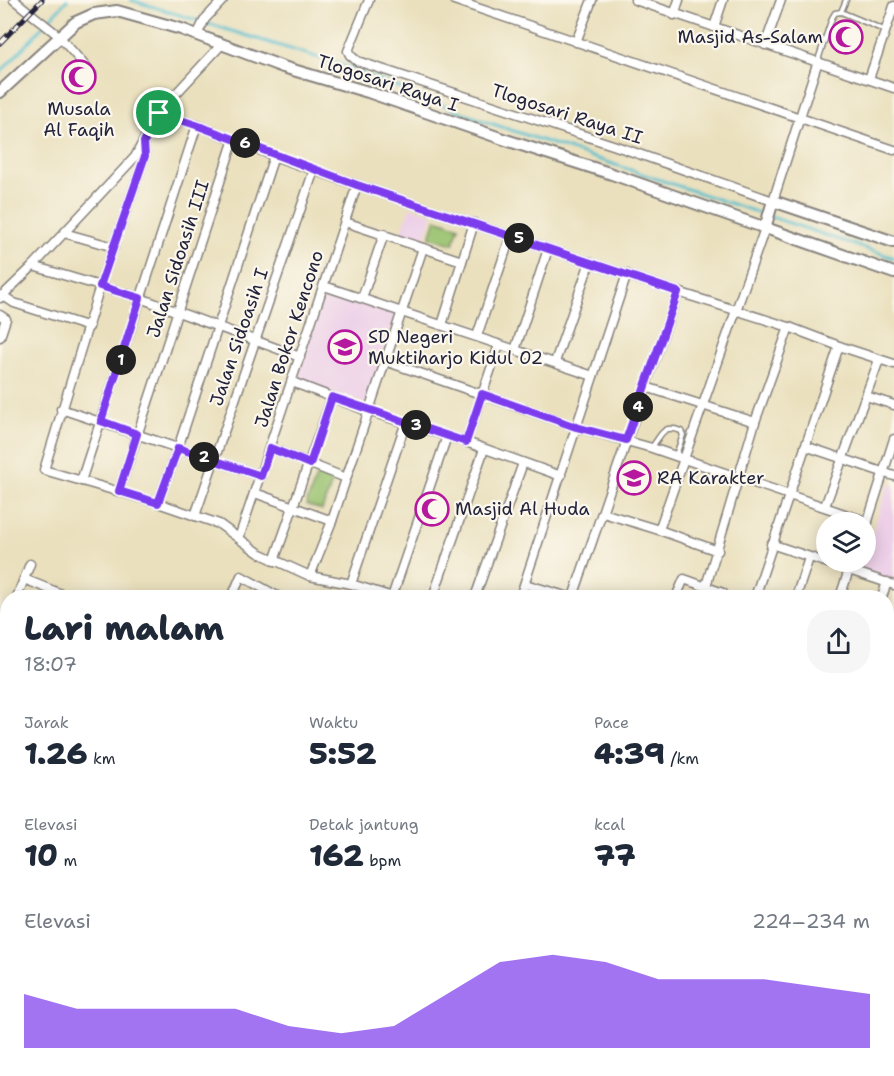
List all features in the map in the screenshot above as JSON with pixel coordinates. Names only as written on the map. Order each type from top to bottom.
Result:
[{"type":"street","points":[[14,0],[56,34],[92,74]]},
{"type":"street","points":[[198,32],[205,19],[223,0]]},
{"type":"street","name":"Tlogosari Raya II","points":[[369,0],[348,51],[351,57],[372,67],[616,146],[772,204]]},
{"type":"street","points":[[454,0],[800,120],[894,150]]},
{"type":"street","points":[[576,42],[592,0]]},
{"type":"street","points":[[637,0],[674,15],[894,88]]},
{"type":"street","points":[[674,15],[679,0]]},
{"type":"street","points":[[714,27],[723,0]]},
{"type":"street","points":[[765,45],[781,0]]},
{"type":"street","points":[[869,79],[894,6]]},
{"type":"street","name":"Tlogosari Raya I","points":[[0,92],[56,34],[84,18],[117,10],[198,32],[222,44],[283,67],[368,92],[766,226],[894,273]]},
{"type":"street","points":[[89,327],[1,297],[135,157],[159,113],[222,44]]},
{"type":"street","points":[[659,530],[679,458],[701,405],[766,226],[818,61]]},
{"type":"street","points":[[159,113],[357,185],[789,327],[894,364]]},
{"type":"street","points":[[81,481],[196,125]]},
{"type":"street","name":"Jalan Sidoasih III","points":[[119,491],[234,139]]},
{"type":"street","points":[[144,142],[145,156],[100,286],[89,327],[61,409],[45,470],[158,503],[219,524],[274,561],[310,576],[370,590]]},
{"type":"street","points":[[158,503],[274,156]]},
{"type":"street","name":"Jalan Sidoasih I","points":[[195,516],[314,170]]},
{"type":"street","name":"Jalan Bokor Kencono","points":[[239,538],[357,185]]},
{"type":"street","points":[[772,204],[894,242]]},
{"type":"street","points":[[345,222],[462,261]]},
{"type":"street","points":[[442,325],[474,223]]},
{"type":"street","points":[[64,233],[114,247]]},
{"type":"street","points":[[362,298],[384,234]]},
{"type":"street","points":[[477,336],[511,235]]},
{"type":"street","points":[[310,576],[332,521],[423,248]]},
{"type":"street","points":[[515,350],[548,249]]},
{"type":"street","points":[[555,362],[590,262]]},
{"type":"street","points":[[33,266],[140,298],[178,314],[256,339],[300,357]]},
{"type":"street","points":[[523,590],[627,274]]},
{"type":"street","points":[[324,286],[593,376]]},
{"type":"street","points":[[574,590],[603,513],[678,292]]},
{"type":"street","points":[[0,315],[6,318],[0,337]]},
{"type":"street","points":[[706,586],[755,422],[789,327]]},
{"type":"street","points":[[466,442],[499,345]]},
{"type":"street","points":[[757,590],[839,346]]},
{"type":"street","points":[[825,506],[879,360]]},
{"type":"street","points":[[385,361],[576,427],[652,448],[839,512]]},
{"type":"street","points":[[292,382],[368,411],[484,448],[561,476]]},
{"type":"street","points":[[646,387],[755,422]]},
{"type":"street","points":[[866,396],[894,405]]},
{"type":"street","points":[[274,561],[332,397]]},
{"type":"street","points":[[61,409],[261,476]]},
{"type":"street","points":[[351,584],[406,422]]},
{"type":"street","points":[[395,590],[447,436]]},
{"type":"street","points":[[871,512],[894,439]]},
{"type":"street","points":[[805,446],[894,476]]},
{"type":"street","points":[[270,448],[346,478]]},
{"type":"street","points":[[435,590],[484,448]]},
{"type":"street","points":[[478,590],[523,463]]},
{"type":"street","points":[[255,493],[332,521]]},
{"type":"street","points":[[603,513],[718,551]]},
{"type":"street","points":[[771,544],[816,560]]},
{"type":"street","points":[[798,590],[809,558]]},
{"type":"street","points":[[20,590],[30,564]]},
{"type":"street","points":[[842,590],[848,572]]},
{"type":"street","points":[[855,572],[890,584]]},
{"type":"street","points":[[235,590],[241,576],[266,590]]},
{"type":"street","points":[[24,579],[52,590]]},
{"type":"street","points":[[679,590],[684,579],[716,590]]},
{"type":"street","points":[[525,584],[546,590]]},
{"type":"lane","points":[[841,12],[846,0]]},
{"type":"lane","points":[[818,61],[835,13],[841,12],[886,32]]},
{"type":"lane","points":[[652,448],[667,428],[681,430],[683,435],[679,458]]},
{"type":"shaded area","points":[[410,207],[433,214],[424,241],[401,234]]},
{"type":"shaded area","name":"SD Negeri Muktiharjo Kidul 02","points":[[324,290],[396,314],[367,404],[295,380]]},
{"type":"shaded area","points":[[888,484],[894,486],[894,581],[866,572],[876,572],[876,522]]},
{"type":"green space","points":[[436,219],[459,227],[453,244],[430,237]]},
{"type":"green space","points":[[317,475],[333,480],[322,510],[306,505]]},
{"type":"waterway","points":[[0,73],[67,0]]},
{"type":"waterway","points":[[131,0],[342,65],[484,121],[894,258]]},
{"type":"railway","points":[[0,43],[42,0]]},
{"type":"place","name":"Masjid As-Salam","points":[[846,37]]},
{"type":"place","name":"Musala Al Faqih","points":[[79,77]]},
{"type":"place","name":"SD Negeri Muktiharjo Kidul 02","points":[[345,347]]},
{"type":"place","name":"RA Karakter","points":[[634,478]]},
{"type":"place","name":"Masjid Al Huda","points":[[432,509]]},
{"type":"route","points":[[159,113],[357,185],[678,292],[626,440],[576,427],[482,394],[466,442],[368,411],[332,397],[310,464],[270,448],[261,476],[178,448],[158,503],[119,491],[137,434],[101,421],[140,298],[100,286],[145,156],[144,142],[159,113]]}]
